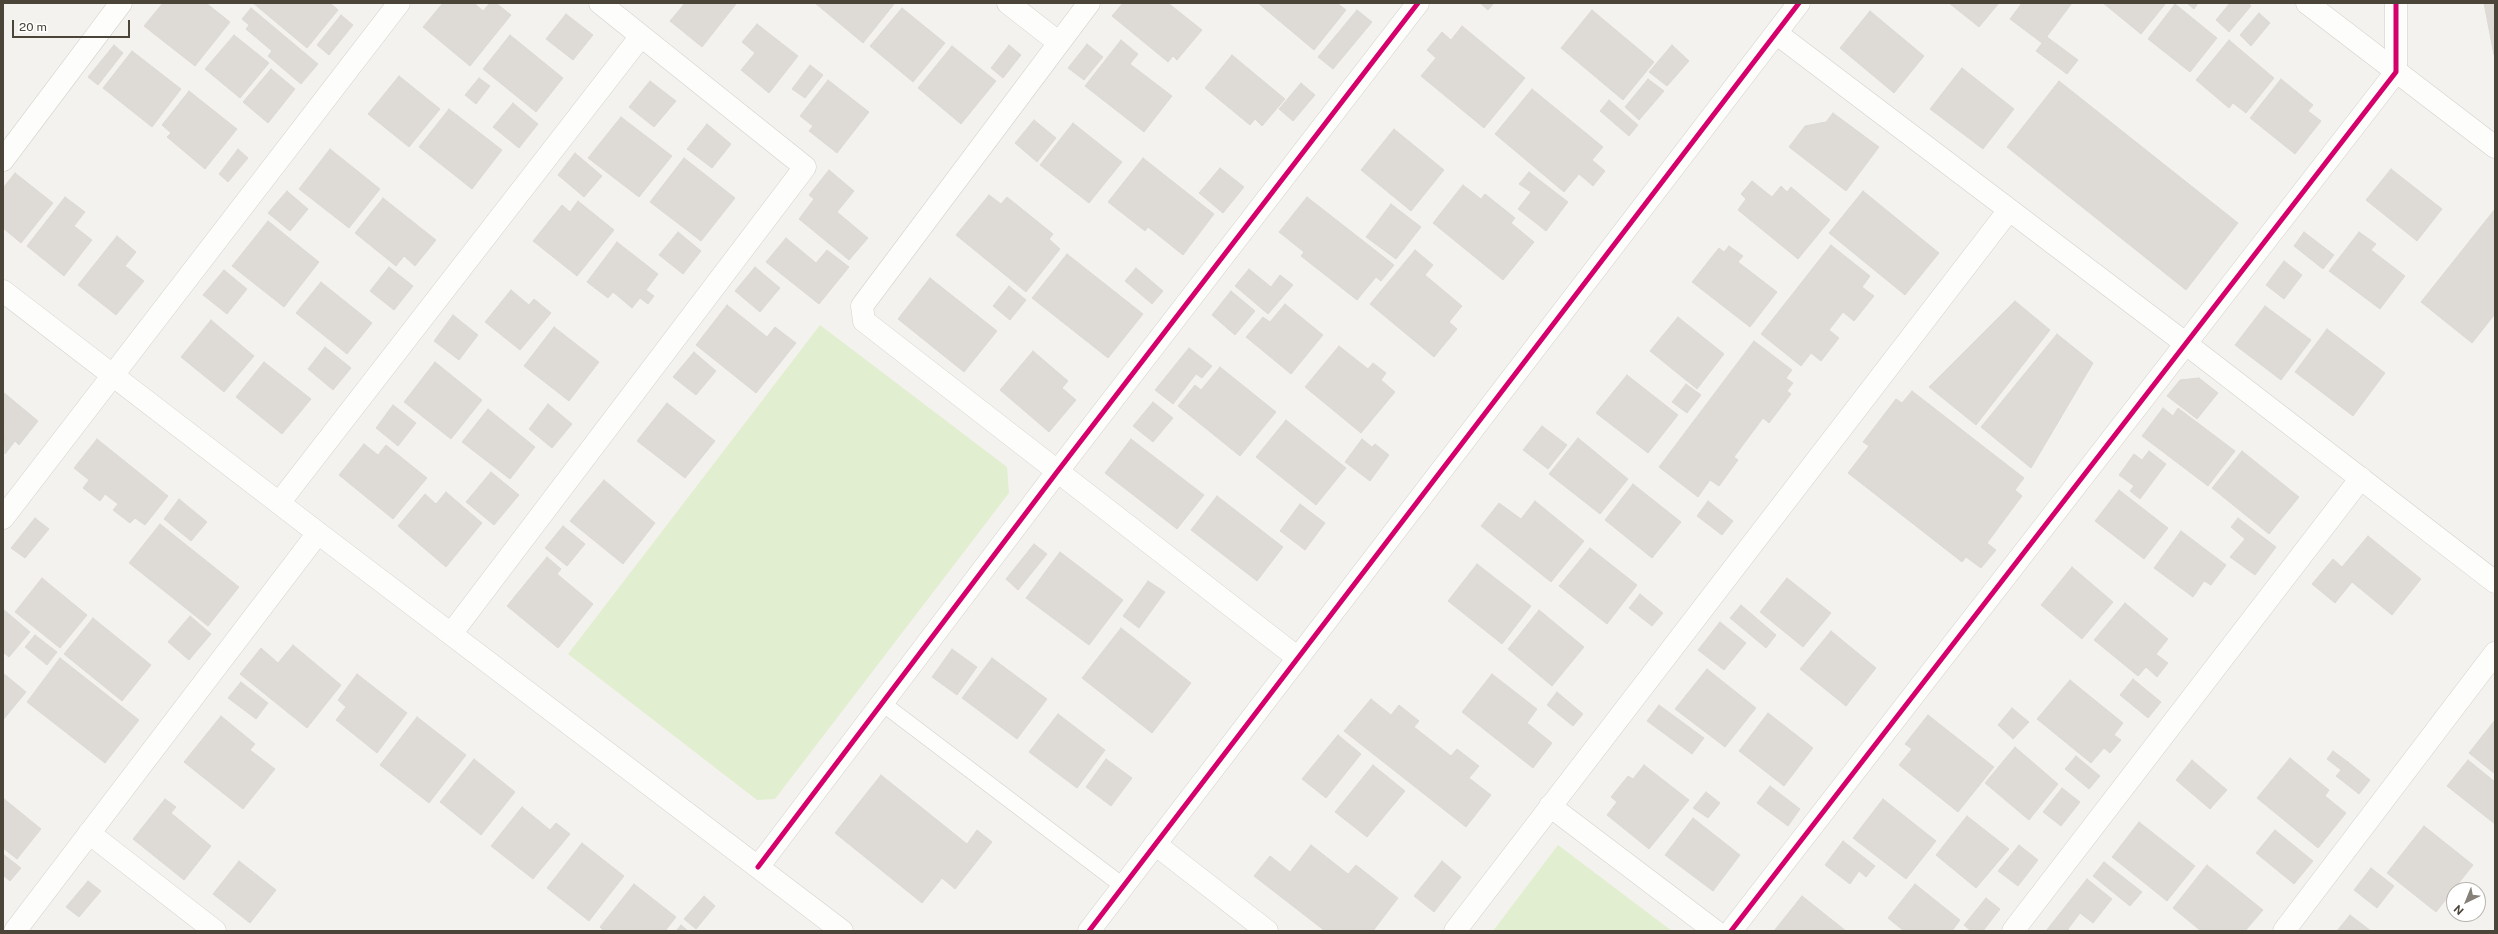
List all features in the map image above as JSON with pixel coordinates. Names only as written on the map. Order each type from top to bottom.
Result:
[{"type":"street","points":[[3,160],[121,3]]},
{"type":"street","points":[[3,518],[399,3]]},
{"type":"street","points":[[451,634],[805,167],[600,3]]},
{"type":"street","points":[[1008,3],[1058,42]]},
{"type":"street","points":[[1089,3],[1058,42],[862,306],[864,321],[1298,658]]},
{"type":"street","points":[[758,867],[1057,472],[1418,3]]},
{"type":"street","points":[[1089,931],[1799,3]]},
{"type":"street","points":[[2307,3],[2495,147]]},
{"type":"street","points":[[1731,931],[2396,72],[2396,3]]},
{"type":"street","points":[[1776,33],[2185,343],[2495,582]]},
{"type":"street","points":[[279,503],[641,36]]},
{"type":"street","points":[[1455,931],[2009,210]]},
{"type":"street","points":[[3,291],[318,533],[842,931]]},
{"type":"street","points":[[2013,931],[2361,478]]},
{"type":"street","points":[[14,931],[318,533]]},
{"type":"street","points":[[2284,931],[2495,653]]},
{"type":"street","points":[[1550,806],[1715,931]]},
{"type":"street","points":[[89,833],[215,931]]},
{"type":"street","points":[[1155,844],[1267,931]]},
{"type":"lane","points":[[882,703],[1123,886]]},
{"type":"green space","points":[[820,325],[1007,467],[1009,493],[775,799],[757,800],[568,654]]},
{"type":"green space","points":[[1558,845],[1672,931],[1493,931]]},
{"type":"building","points":[[163,3],[206,3],[230,22],[195,66],[144,26]]},
{"type":"building","points":[[253,3],[330,3],[338,10],[307,48]]},
{"type":"building","points":[[443,3],[474,3],[483,11],[490,3],[496,3],[511,15],[470,66],[423,27]]},
{"type":"building","points":[[685,3],[736,4],[702,47],[670,21]]},
{"type":"building","points":[[815,3],[895,3],[863,43]]},
{"type":"building","points":[[1123,3],[1168,3],[1202,30],[1177,60],[1173,56],[1168,62],[1112,16]]},
{"type":"building","points":[[1258,3],[1337,3],[1346,10],[1314,50]]},
{"type":"building","points":[[1480,3],[1494,3],[1488,10]]},
{"type":"building","points":[[1949,3],[1999,3],[1979,27]]},
{"type":"building","points":[[2022,3],[2072,3],[2042,43],[2010,19]]},
{"type":"building","points":[[2103,3],[2166,3],[2141,34]]},
{"type":"building","points":[[2187,3],[2198,3],[2194,9]]},
{"type":"building","points":[[2230,3],[2248,3],[2251,6],[2229,32],[2216,20]]},
{"type":"building","points":[[2484,3],[2495,3],[2495,55],[2494,55]]},
{"type":"building","points":[[2175,4],[2217,38],[2190,72],[2148,39]]},
{"type":"building","points":[[251,8],[318,64],[301,84],[268,56],[272,51],[246,29],[249,25],[242,19]]},
{"type":"building","points":[[902,8],[945,43],[913,82],[870,46]]},
{"type":"building","points":[[1357,10],[1372,22],[1333,69],[1318,57]]},
{"type":"building","points":[[1592,10],[1654,62],[1623,100],[1561,48]]},
{"type":"building","points":[[1870,11],[1924,56],[1894,93],[1840,48]]},
{"type":"building","points":[[2259,13],[2270,23],[2251,46],[2240,35]]},
{"type":"building","points":[[566,14],[593,35],[573,60],[546,39]]},
{"type":"building","points":[[341,15],[353,25],[329,55],[317,45]]},
{"type":"building","points":[[757,24],[798,56],[769,93],[741,70],[755,53],[742,42]]},
{"type":"building","points":[[1462,26],[1525,78],[1484,128],[1421,76],[1436,58],[1427,50],[1442,32],[1451,40]]},
{"type":"building","points":[[234,35],[269,63],[240,98],[205,69]]},
{"type":"building","points":[[510,35],[563,78],[536,112],[483,69]]},
{"type":"building","points":[[2047,37],[2078,60],[2067,74],[2036,51]]},
{"type":"building","points":[[1121,40],[1138,54],[1130,64],[1172,96],[1144,132],[1085,86]]},
{"type":"building","points":[[2229,40],[2274,78],[2246,113],[2233,103],[2229,108],[2196,80]]},
{"type":"building","points":[[1087,44],[1103,57],[1084,80],[1068,68]]},
{"type":"building","points":[[114,45],[123,53],[98,85],[88,77]]},
{"type":"building","points":[[1009,45],[1021,55],[1003,78],[991,68]]},
{"type":"building","points":[[1672,45],[1689,61],[1667,86],[1649,72]]},
{"type":"building","points":[[952,46],[996,81],[961,124],[918,88]]},
{"type":"building","points":[[132,51],[181,89],[152,127],[103,88]]},
{"type":"building","points":[[1232,55],[1285,99],[1262,126],[1255,119],[1250,125],[1205,88]]},
{"type":"building","points":[[810,65],[823,75],[805,98],[792,89]]},
{"type":"building","points":[[1962,68],[2014,109],[1983,149],[1930,109]]},
{"type":"building","points":[[271,69],[295,89],[268,123],[243,102]]},
{"type":"building","points":[[399,76],[440,109],[409,147],[368,114]]},
{"type":"building","points":[[479,78],[490,86],[476,104],[465,95]]},
{"type":"building","points":[[1648,79],[1664,91],[1639,120],[1625,107]]},
{"type":"building","points":[[2281,79],[2313,105],[2308,111],[2321,121],[2295,154],[2250,118]]},
{"type":"building","points":[[828,80],[869,112],[837,153],[809,131],[813,126],[800,116]]},
{"type":"building","points":[[650,81],[676,101],[654,127],[629,107]]},
{"type":"building","points":[[2059,81],[2238,223],[2186,290],[2007,147]]},
{"type":"building","points":[[1301,83],[1315,95],[1293,121],[1279,109]]},
{"type":"building","points":[[1532,89],[1603,147],[1592,160],[1605,171],[1593,186],[1579,174],[1564,192],[1495,134]]},
{"type":"building","points":[[189,91],[237,129],[205,169],[167,137],[171,133],[162,125]]},
{"type":"building","points":[[1609,100],[1638,125],[1629,136],[1600,111]]},
{"type":"building","points":[[513,103],[538,124],[519,148],[493,127]]},
{"type":"building","points":[[449,109],[502,150],[472,189],[419,147]]},
{"type":"building","points":[[1833,113],[1879,147],[1846,191],[1789,147],[1805,126],[1826,122]]},
{"type":"building","points":[[621,117],[672,156],[639,197],[588,158]]},
{"type":"building","points":[[1034,120],[1056,138],[1037,162],[1015,143]]},
{"type":"building","points":[[1073,123],[1122,162],[1089,203],[1040,165]]},
{"type":"building","points":[[707,124],[731,144],[712,168],[687,149]]},
{"type":"building","points":[[1394,129],[1444,170],[1411,211],[1361,170]]},
{"type":"building","points":[[238,149],[248,158],[228,182],[219,174]]},
{"type":"building","points":[[330,149],[380,189],[349,228],[299,189]]},
{"type":"building","points":[[575,153],[602,176],[584,197],[558,175]]},
{"type":"building","points":[[684,158],[735,198],[701,241],[650,202]]},
{"type":"building","points":[[1143,158],[1214,214],[1183,255],[1148,227],[1145,231],[1108,202]]},
{"type":"building","points":[[1220,168],[1244,187],[1223,213],[1199,193]]},
{"type":"building","points":[[2391,169],[2442,209],[2417,241],[2366,200]]},
{"type":"building","points":[[829,170],[854,191],[837,212],[868,238],[849,260],[799,219],[814,199],[809,195]]},
{"type":"building","points":[[1529,172],[1568,202],[1546,231],[1518,209],[1531,192],[1519,184]]},
{"type":"building","points":[[15,173],[53,203],[21,243],[3,228],[3,188]]},
{"type":"building","points":[[1752,181],[1772,197],[1781,186],[1787,192],[1791,187],[1830,220],[1798,259],[1738,210],[1746,199],[1741,194]]},
{"type":"building","points":[[1463,185],[1481,199],[1485,194],[1515,218],[1511,223],[1534,242],[1503,280],[1433,223]]},
{"type":"building","points":[[287,191],[308,209],[290,231],[268,213]]},
{"type":"building","points":[[1863,191],[1939,253],[1905,295],[1829,233]]},
{"type":"building","points":[[989,195],[1001,204],[1007,197],[1053,234],[1049,239],[1060,249],[1026,292],[956,235]]},
{"type":"building","points":[[65,197],[85,212],[74,226],[92,240],[64,276],[27,246]]},
{"type":"building","points":[[1307,197],[1394,265],[1381,281],[1376,277],[1357,300],[1301,256],[1304,252],[1279,232]]},
{"type":"building","points":[[383,198],[436,240],[415,266],[404,256],[396,266],[355,233]]},
{"type":"building","points":[[578,201],[614,230],[577,276],[533,241],[562,205],[570,212]]},
{"type":"building","points":[[1391,204],[1421,227],[1396,259],[1366,237]]},
{"type":"building","points":[[2495,209],[2495,314],[2472,343],[2421,302]]},
{"type":"building","points":[[268,221],[319,262],[284,307],[232,266]]},
{"type":"building","points":[[678,232],[701,251],[683,274],[659,255]]},
{"type":"building","points":[[2304,232],[2334,255],[2323,269],[2294,246]]},
{"type":"building","points":[[2359,232],[2376,244],[2371,250],[2405,276],[2380,309],[2329,271]]},
{"type":"building","points":[[117,236],[136,252],[125,266],[144,281],[116,315],[78,285]]},
{"type":"building","points":[[786,238],[816,263],[827,250],[849,267],[819,304],[766,262]]},
{"type":"building","points":[[617,242],[658,274],[646,290],[654,296],[648,304],[640,298],[632,308],[613,292],[608,298],[587,282]]},
{"type":"building","points":[[1831,245],[1870,276],[1862,287],[1874,296],[1854,321],[1843,312],[1829,330],[1839,338],[1821,361],[1811,353],[1801,366],[1761,334]]},
{"type":"building","points":[[1729,246],[1743,256],[1738,262],[1777,292],[1750,327],[1692,282],[1719,248],[1724,252]]},
{"type":"building","points":[[1415,250],[1433,265],[1425,275],[1462,306],[1449,322],[1457,329],[1434,357],[1370,304]]},
{"type":"building","points":[[1067,254],[1143,314],[1108,358],[1032,298]]},
{"type":"building","points":[[2284,261],[2302,275],[2284,299],[2266,285]]},
{"type":"building","points":[[389,267],[413,286],[394,310],[370,291]]},
{"type":"building","points":[[755,267],[780,288],[760,312],[735,291]]},
{"type":"building","points":[[1136,268],[1163,291],[1152,304],[1125,281]]},
{"type":"building","points":[[1249,269],[1271,287],[1280,275],[1293,285],[1268,314],[1235,286]]},
{"type":"building","points":[[224,270],[247,289],[227,314],[203,295]]},
{"type":"building","points":[[930,278],[997,331],[964,372],[898,319]]},
{"type":"building","points":[[321,282],[372,323],[347,354],[296,313]]},
{"type":"building","points":[[1009,286],[1026,300],[1010,320],[993,306]]},
{"type":"building","points":[[511,290],[529,305],[534,299],[551,313],[520,350],[485,322]]},
{"type":"building","points":[[1231,291],[1255,311],[1235,335],[1212,315]]},
{"type":"building","points":[[2015,301],[2050,330],[1976,425],[1929,387]]},
{"type":"building","points":[[1285,304],[1323,335],[1291,374],[1246,337],[1263,317],[1270,322]]},
{"type":"building","points":[[727,305],[767,337],[775,327],[796,343],[756,393],[696,345]]},
{"type":"building","points":[[2265,306],[2311,340],[2281,380],[2235,345]]},
{"type":"building","points":[[453,315],[478,335],[459,360],[434,341]]},
{"type":"building","points":[[1678,317],[1724,354],[1697,389],[1650,351]]},
{"type":"building","points":[[211,320],[254,356],[224,392],[181,357]]},
{"type":"building","points":[[554,327],[599,362],[569,401],[524,366]]},
{"type":"building","points":[[2327,329],[2385,373],[2353,416],[2295,372]]},
{"type":"building","points":[[2057,334],[2093,363],[2031,468],[1981,427]]},
{"type":"building","points":[[1754,341],[1792,370],[1786,378],[1793,383],[1787,391],[1791,394],[1769,423],[1763,418],[1734,457],[1738,460],[1719,486],[1710,480],[1698,497],[1659,467]]},
{"type":"building","points":[[1339,346],[1368,369],[1373,363],[1386,373],[1381,380],[1395,392],[1361,433],[1305,387]]},
{"type":"building","points":[[325,347],[351,368],[333,390],[308,369]]},
{"type":"building","points":[[1189,348],[1212,366],[1202,378],[1196,374],[1173,404],[1155,390]]},
{"type":"building","points":[[1033,351],[1068,381],[1062,388],[1076,400],[1049,432],[1000,390]]},
{"type":"building","points":[[694,352],[716,371],[696,395],[673,377]]},
{"type":"building","points":[[264,362],[311,399],[282,434],[236,397]]},
{"type":"building","points":[[435,362],[482,400],[451,439],[404,402]]},
{"type":"building","points":[[1220,367],[1276,412],[1240,456],[1178,406],[1195,385],[1201,390]]},
{"type":"building","points":[[1627,375],[1678,415],[1648,453],[1596,413]]},
{"type":"building","points":[[2199,378],[2218,393],[2197,419],[2167,396],[2180,380]]},
{"type":"building","points":[[1686,384],[1701,395],[1687,413],[1672,402]]},
{"type":"building","points":[[1912,391],[2024,478],[2015,490],[2022,496],[1987,543],[1996,550],[1981,568],[1966,557],[1962,562],[1848,473],[1869,446],[1863,442],[1896,399],[1902,403]]},
{"type":"building","points":[[3,392],[38,421],[19,445],[15,441],[5,454]]},
{"type":"building","points":[[1153,402],[1173,418],[1153,442],[1133,426]]},
{"type":"building","points":[[667,403],[715,441],[685,478],[637,441]]},
{"type":"building","points":[[548,404],[572,424],[552,448],[529,429]]},
{"type":"building","points":[[393,405],[416,423],[398,446],[376,428]]},
{"type":"building","points":[[2163,408],[2173,416],[2178,408],[2235,451],[2208,486],[2142,436]]},
{"type":"building","points":[[488,409],[535,447],[510,479],[462,442]]},
{"type":"building","points":[[1286,420],[1346,468],[1316,505],[1256,457]]},
{"type":"building","points":[[1542,426],[1567,445],[1548,469],[1523,450]]},
{"type":"building","points":[[1578,438],[1628,479],[1600,514],[1549,474]]},
{"type":"building","points":[[97,439],[168,496],[145,525],[135,518],[130,523],[113,510],[118,504],[105,494],[100,501],[83,488],[89,480],[74,468]]},
{"type":"building","points":[[1131,439],[1204,495],[1177,529],[1105,473]]},
{"type":"building","points":[[1362,439],[1372,447],[1375,444],[1389,455],[1370,481],[1345,462]]},
{"type":"building","points":[[364,444],[378,455],[386,445],[427,478],[393,519],[339,475]]},
{"type":"building","points":[[2149,451],[2166,464],[2140,499],[2130,491],[2134,486],[2119,475],[2134,454],[2142,460]]},
{"type":"building","points":[[2242,451],[2299,497],[2269,534],[2212,488]]},
{"type":"building","points":[[491,472],[519,495],[494,525],[466,502]]},
{"type":"building","points":[[604,480],[655,523],[623,564],[570,521]]},
{"type":"building","points":[[1633,484],[1681,522],[1652,558],[1605,520]]},
{"type":"building","points":[[2119,490],[2168,528],[2144,559],[2095,521]]},
{"type":"building","points":[[446,492],[482,523],[446,567],[398,526],[425,494],[436,504]]},
{"type":"building","points":[[1217,496],[1283,547],[1257,581],[1191,530]]},
{"type":"building","points":[[179,499],[207,522],[191,541],[164,519]]},
{"type":"building","points":[[1535,501],[1584,541],[1551,582],[1481,526],[1499,503],[1521,519]]},
{"type":"building","points":[[1708,501],[1733,521],[1722,535],[1697,516]]},
{"type":"building","points":[[1300,504],[1325,523],[1305,550],[1280,531]]},
{"type":"building","points":[[35,518],[49,529],[25,558],[11,548]]},
{"type":"building","points":[[2238,518],[2276,547],[2255,575],[2230,557],[2245,539],[2231,527]]},
{"type":"building","points":[[160,524],[239,587],[208,626],[129,563]]},
{"type":"building","points":[[563,526],[585,544],[567,566],[545,548]]},
{"type":"building","points":[[2181,531],[2226,565],[2211,585],[2204,581],[2193,597],[2154,568]]},
{"type":"building","points":[[2368,536],[2421,579],[2392,615],[2352,582],[2335,603],[2312,584],[2333,559],[2342,567]]},
{"type":"building","points":[[1034,544],[1047,554],[1018,590],[1006,579]]},
{"type":"building","points":[[1590,548],[1637,585],[1607,624],[1559,586]]},
{"type":"building","points":[[1060,552],[1123,600],[1089,645],[1026,598]]},
{"type":"building","points":[[547,557],[561,569],[557,574],[593,604],[558,648],[507,606]]},
{"type":"building","points":[[1477,564],[1531,606],[1502,644],[1448,601]]},
{"type":"building","points":[[2072,567],[2113,602],[2082,639],[2041,605]]},
{"type":"building","points":[[42,578],[87,615],[60,648],[15,612]]},
{"type":"building","points":[[1787,578],[1831,613],[1803,647],[1760,612]]},
{"type":"building","points":[[1148,581],[1165,592],[1139,628],[1123,616]]},
{"type":"building","points":[[1640,594],[1663,613],[1652,626],[1629,608]]},
{"type":"building","points":[[2125,603],[2168,639],[2156,654],[2168,663],[2157,677],[2146,667],[2138,676],[2094,640]]},
{"type":"building","points":[[1741,605],[1776,635],[1766,648],[1730,618]]},
{"type":"building","points":[[3,609],[30,632],[9,657],[3,652]]},
{"type":"building","points":[[1539,610],[1584,647],[1552,686],[1508,649]]},
{"type":"building","points":[[190,616],[211,634],[189,660],[168,642]]},
{"type":"building","points":[[93,618],[151,665],[122,701],[64,654]]},
{"type":"building","points":[[1720,622],[1746,643],[1724,670],[1698,650]]},
{"type":"building","points":[[1121,628],[1191,683],[1152,733],[1082,678]]},
{"type":"building","points":[[1831,631],[1876,668],[1846,706],[1800,669]]},
{"type":"building","points":[[35,635],[57,652],[47,665],[25,647]]},
{"type":"building","points":[[293,645],[341,685],[307,728],[240,674],[261,648],[278,663]]},
{"type":"building","points":[[952,649],[977,667],[957,695],[932,677]]},
{"type":"building","points":[[60,658],[139,720],[105,763],[27,702]]},
{"type":"building","points":[[992,658],[1047,699],[1017,739],[962,698]]},
{"type":"building","points":[[1707,669],[1756,708],[1725,747],[1675,709]]},
{"type":"building","points":[[3,673],[26,692],[3,720]]},
{"type":"building","points":[[357,674],[407,713],[377,753],[336,720],[346,707],[338,700]]},
{"type":"building","points":[[1492,674],[1537,709],[1527,723],[1552,743],[1533,768],[1462,712]]},
{"type":"building","points":[[2133,679],[2161,702],[2148,718],[2120,695]]},
{"type":"building","points":[[2070,680],[2123,723],[2114,735],[2121,740],[2110,753],[2104,748],[2091,763],[2037,719]]},
{"type":"building","points":[[241,682],[268,703],[256,719],[228,698]]},
{"type":"building","points":[[1557,692],[1583,714],[1573,726],[1547,705]]},
{"type":"building","points":[[1371,699],[1391,715],[1399,705],[1419,721],[1414,727],[1451,756],[1457,749],[1479,766],[1469,778],[1491,795],[1466,827],[1344,731]]},
{"type":"building","points":[[1659,705],[1704,738],[1692,754],[1647,721]]},
{"type":"building","points":[[2012,708],[2029,722],[2013,739],[1998,725]]},
{"type":"building","points":[[1768,713],[1813,748],[1784,786],[1739,751]]},
{"type":"building","points":[[1058,714],[1105,750],[1077,788],[1029,752]]},
{"type":"building","points":[[1928,715],[1994,767],[1958,812],[1899,765],[1912,749],[1905,744]]},
{"type":"building","points":[[221,716],[255,744],[250,750],[275,769],[243,809],[184,762]]},
{"type":"building","points":[[417,717],[466,755],[429,803],[380,765]]},
{"type":"building","points":[[2495,720],[2495,774],[2469,753]]},
{"type":"building","points":[[1338,735],[1361,754],[1326,798],[1302,779]]},
{"type":"building","points":[[2015,747],[2058,784],[2029,820],[1985,783]]},
{"type":"building","points":[[2333,751],[2348,762],[2341,770],[2327,759]]},
{"type":"building","points":[[2076,756],[2100,776],[2089,789],[2065,769]]},
{"type":"building","points":[[2290,758],[2329,790],[2325,796],[2346,813],[2318,848],[2257,798]]},
{"type":"building","points":[[474,759],[515,792],[481,835],[440,802]]},
{"type":"building","points":[[1106,759],[1132,778],[1111,806],[1086,787]]},
{"type":"building","points":[[2192,760],[2227,790],[2210,809],[2176,780]]},
{"type":"building","points":[[2468,760],[2495,782],[2495,824],[2447,786]]},
{"type":"building","points":[[2348,762],[2370,780],[2359,794],[2336,776]]},
{"type":"building","points":[[1373,765],[1405,791],[1367,837],[1335,812]]},
{"type":"building","points":[[1644,765],[1689,800],[1649,849],[1607,815],[1617,802],[1611,797],[1628,776],[1633,779]]},
{"type":"building","points":[[881,775],[967,844],[977,830],[992,842],[955,889],[942,878],[922,903],[835,833]]},
{"type":"building","points":[[1770,786],[1800,809],[1788,826],[1757,803]]},
{"type":"building","points":[[2062,788],[2080,802],[2061,826],[2043,812]]},
{"type":"building","points":[[1706,792],[1720,803],[1708,818],[1693,808]]},
{"type":"building","points":[[3,798],[41,829],[17,859],[3,848]]},
{"type":"building","points":[[165,799],[176,807],[171,813],[211,846],[184,880],[133,839]]},
{"type":"building","points":[[1883,799],[1936,841],[1906,879],[1853,838]]},
{"type":"building","points":[[522,807],[550,830],[556,823],[570,834],[533,879],[491,846]]},
{"type":"building","points":[[1967,816],[2009,849],[1976,888],[1936,855]]},
{"type":"building","points":[[1693,818],[1740,855],[1713,891],[1665,855]]},
{"type":"building","points":[[2139,822],[2195,866],[2167,901],[2112,857]]},
{"type":"building","points":[[2424,826],[2473,865],[2460,882],[2446,882],[2446,899],[2436,912],[2387,873]]},
{"type":"building","points":[[2275,830],[2313,861],[2294,884],[2256,853]]},
{"type":"building","points":[[1843,841],[1875,866],[1866,877],[1859,871],[1850,884],[1825,865]]},
{"type":"building","points":[[582,843],[624,876],[589,921],[547,888]]},
{"type":"building","points":[[1311,845],[1348,874],[1356,865],[1398,898],[1373,931],[1325,931],[1254,876],[1270,856],[1290,872]]},
{"type":"building","points":[[2019,845],[2038,860],[2018,886],[1998,871]]},
{"type":"building","points":[[3,854],[21,868],[10,881],[3,875]]},
{"type":"building","points":[[239,861],[276,890],[250,923],[213,894]]},
{"type":"building","points":[[1442,861],[1461,877],[1434,912],[1414,896]]},
{"type":"building","points":[[2104,862],[2142,892],[2130,906],[2093,876]]},
{"type":"building","points":[[2207,865],[2263,910],[2245,931],[2201,931],[2173,908]]},
{"type":"building","points":[[2371,868],[2394,886],[2377,908],[2354,890]]},
{"type":"building","points":[[2087,879],[2112,899],[2093,923],[2080,913],[2068,929],[2070,931],[2046,931]]},
{"type":"building","points":[[88,881],[101,891],[79,917],[66,907]]},
{"type":"building","points":[[634,884],[676,917],[665,931],[604,931],[600,927]]},
{"type":"building","points":[[1915,884],[1960,920],[1952,931],[1904,931],[1888,918]]},
{"type":"building","points":[[704,896],[715,906],[696,929],[684,919]]},
{"type":"building","points":[[1802,896],[1846,931],[1774,931]]},
{"type":"building","points":[[1986,898],[2000,909],[1983,931],[1971,931],[1964,925]]},
{"type":"building","points":[[2350,915],[2371,931],[2337,931]]},
{"type":"building","points":[[681,925],[688,931],[676,931]]},
{"type":"cycle path","points":[[758,867],[1057,472],[1418,3]]},
{"type":"cycle path","points":[[1089,931],[1799,3]]},
{"type":"cycle path","points":[[1731,931],[2396,72],[2396,3]]}]
